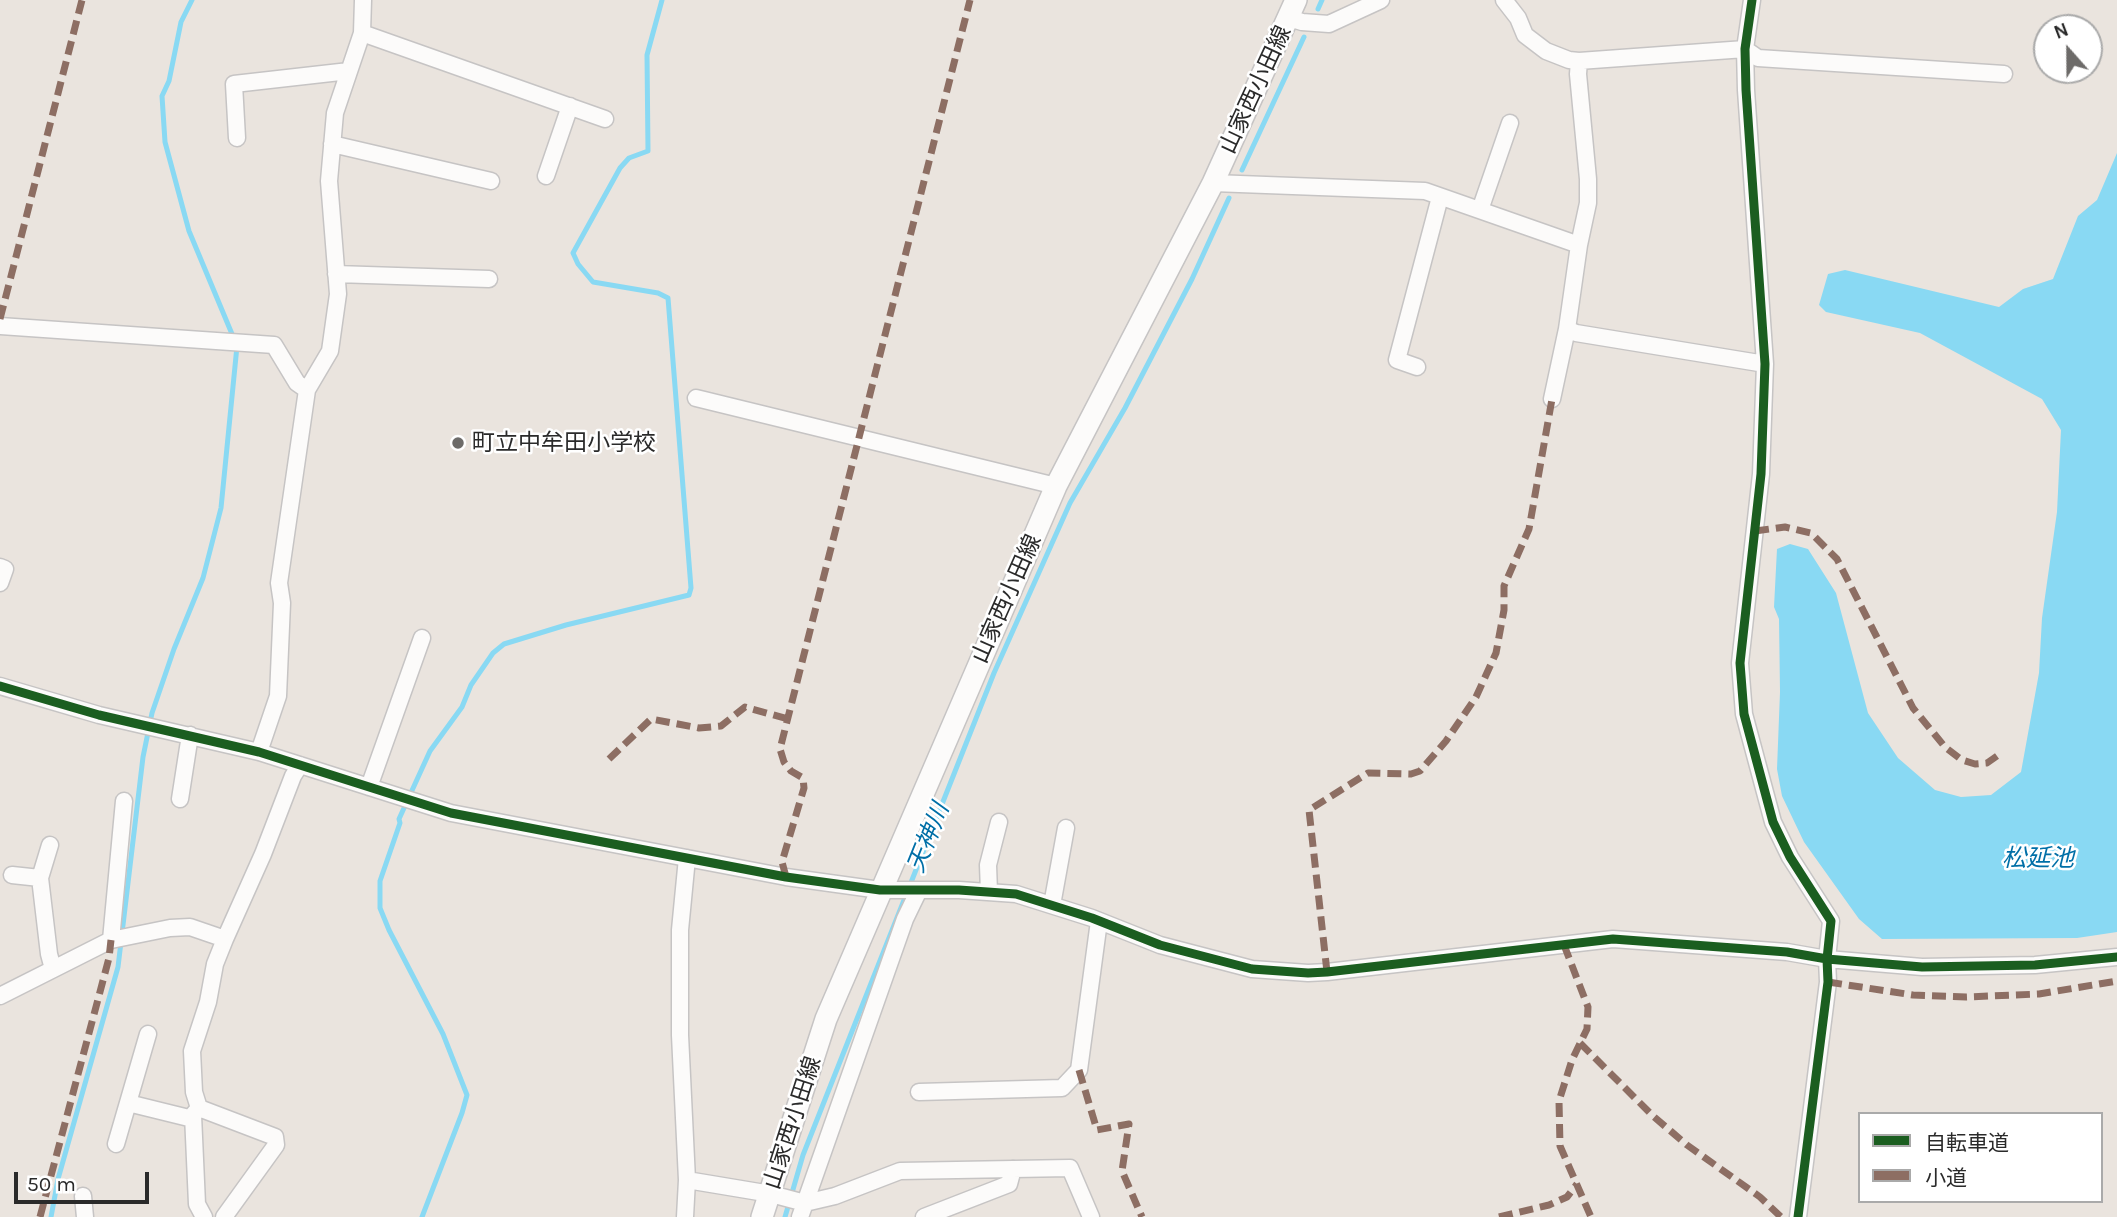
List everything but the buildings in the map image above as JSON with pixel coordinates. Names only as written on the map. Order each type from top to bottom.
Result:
[{"type":"main road","name":"山家西小田線","points":[[762,1217],[826,1019],[1056,486],[1213,183],[1293,9]]},
{"type":"street","points":[[260,752],[278,696],[282,603],[279,583],[307,390],[330,352],[338,294],[329,181],[332,144],[335,113],[362,33],[362,0]]},
{"type":"street","points":[[1293,9],[1302,22],[1329,24],[1381,0]]},
{"type":"street","points":[[1504,0],[1518,18],[1525,35],[1546,51],[1579,61],[1745,50],[1758,58],[2004,74]]},
{"type":"street","points":[[1752,0],[1745,50],[1765,364],[1760,474],[1740,663],[1744,714],[1773,822],[1790,857],[1831,921],[1826,959],[1828,982],[1798,1217]]},
{"type":"street","points":[[362,33],[605,118]]},
{"type":"street","points":[[1552,399],[1567,329],[1588,203],[1579,61]]},
{"type":"street","points":[[237,138],[234,84],[349,71]]},
{"type":"street","points":[[546,176],[570,106]]},
{"type":"street","points":[[1480,210],[1510,123]]},
{"type":"street","points":[[332,144],[491,181]]},
{"type":"street","points":[[1213,183],[1425,191],[1579,245]]},
{"type":"street","points":[[1418,367],[1397,360],[1440,197]]},
{"type":"street","points":[[336,274],[489,279]]},
{"type":"street","points":[[0,326],[275,345],[297,383],[307,390]]},
{"type":"street","points":[[1567,329],[1576,333],[1765,364]]},
{"type":"street","points":[[696,398],[1056,486]]},
{"type":"street","points":[[0,567],[5,569],[0,583]]},
{"type":"street","points":[[369,787],[422,638]]},
{"type":"street","points":[[0,687],[100,715],[260,752],[451,813],[786,877],[880,890],[1016,894],[1099,921],[1160,945],[1252,969],[1308,973],[1614,939],[1787,952],[1826,959],[1922,967],[2035,965],[2117,957]]},
{"type":"street","points":[[180,799],[190,735]]},
{"type":"street","points":[[204,1217],[197,1204],[192,1051],[208,1002],[215,964],[263,854],[293,776],[300,765]]},
{"type":"street","points":[[111,940],[124,801]]},
{"type":"street","points":[[989,892],[988,865],[999,822]]},
{"type":"street","points":[[1052,905],[1066,828]]},
{"type":"street","points":[[50,845],[40,878],[48,954],[53,969]]},
{"type":"street","points":[[685,1217],[687,1180],[680,1022],[680,930],[687,858]]},
{"type":"street","points":[[12,875],[40,878]]},
{"type":"street","points":[[802,1210],[905,919],[919,890]]},
{"type":"street","points":[[919,1092],[1062,1088],[1079,1070],[1099,921]]},
{"type":"street","points":[[0,996],[111,940],[170,928],[190,927],[225,939]]},
{"type":"street","points":[[116,1144],[148,1034]]},
{"type":"street","points":[[128,1102],[196,1113],[275,1137],[276,1145],[224,1217]]},
{"type":"street","points":[[802,1210],[900,1171],[1070,1168],[1091,1217]]},
{"type":"street","points":[[924,1217],[1009,1184],[1013,1169]]},
{"type":"street","points":[[687,1180],[771,1194],[802,1210]]},
{"type":"street","points":[[83,1196],[85,1217]]},
{"type":"water","name":"松延池","points":[[2117,153],[2117,932],[2077,938],[1882,939],[1859,919],[1804,842],[1782,796],[1777,769],[1779,619],[1774,607],[1777,549],[1790,544],[1808,549],[1836,593],[1868,713],[1898,758],[1935,790],[1961,797],[1991,795],[2021,772],[2039,673],[2042,618],[2057,512],[2061,430],[2042,399],[1920,333],[1826,312],[1819,305],[1828,274],[1845,270],[1999,307],[2023,289],[2053,279],[2078,216],[2097,200]]},
{"type":"waterway","points":[[51,1217],[58,1179],[118,967],[143,757],[152,713],[203,578],[221,508],[237,346],[189,231],[165,142],[162,96],[169,81],[181,22],[192,0]]},
{"type":"waterway","points":[[422,1217],[467,1095],[443,1034],[380,908],[380,881],[400,823],[399,819],[430,751],[462,707],[471,685],[493,653],[504,644],[566,625],[689,595],[691,588],[668,298],[658,293],[593,282],[578,264],[573,253],[620,168],[629,158],[648,151],[647,55],[662,0]]},
{"type":"waterway","points":[[1318,9],[1322,0]]},
{"type":"waterway","points":[[1242,170],[1304,37]]},
{"type":"waterway","name":"天神川","points":[[785,1217],[803,1155],[994,673],[1070,503],[1125,408],[1192,279],[1229,198]]},
{"type":"marked path","points":[[0,319],[82,0]]},
{"type":"marked path","points":[[786,877],[782,862],[804,788],[803,778],[791,771],[784,762],[780,749],[970,0]]},
{"type":"marked path","points":[[1327,972],[1309,810],[1368,773],[1411,774],[1420,771],[1446,741],[1476,697],[1496,653],[1504,610],[1504,586],[1529,529],[1552,399]]},
{"type":"marked path","points":[[1755,531],[1785,527],[1811,533],[1837,559],[1913,708],[1945,747],[1962,760],[1975,764],[1987,763],[1997,756]]},
{"type":"marked path","points":[[609,759],[651,719],[699,728],[721,726],[745,707],[788,719]]},
{"type":"marked path","points":[[40,1217],[109,958],[111,940]]},
{"type":"marked path","points":[[1564,945],[1588,1007],[1587,1029],[1572,1060],[1559,1101],[1560,1146],[1591,1217]]},
{"type":"marked path","points":[[1828,982],[1913,995],[1966,997],[2039,994],[2117,981]]},
{"type":"marked path","points":[[1580,1043],[1653,1116],[1687,1145],[1760,1197],[1781,1217]]},
{"type":"marked path","points":[[1079,1070],[1097,1130],[1129,1124],[1122,1171],[1142,1217]]},
{"type":"marked path","points":[[1499,1217],[1549,1205],[1567,1197],[1577,1184]]},
{"type":"cycle path","points":[[1752,0],[1745,49],[1746,90],[1765,364],[1761,474],[1740,663],[1744,714],[1773,822],[1790,857],[1831,921],[1827,959],[1828,982],[1798,1217]]},
{"type":"cycle path","points":[[0,686],[99,715],[259,752],[451,813],[786,877],[880,890],[959,890],[1016,894],[1092,918],[1160,945],[1252,969],[1327,972],[1613,939],[1787,952],[1827,959],[1922,967],[2035,965],[2117,957]]},
{"type":"place","name":"町立中牟田小学校","points":[[458,443]]}]
